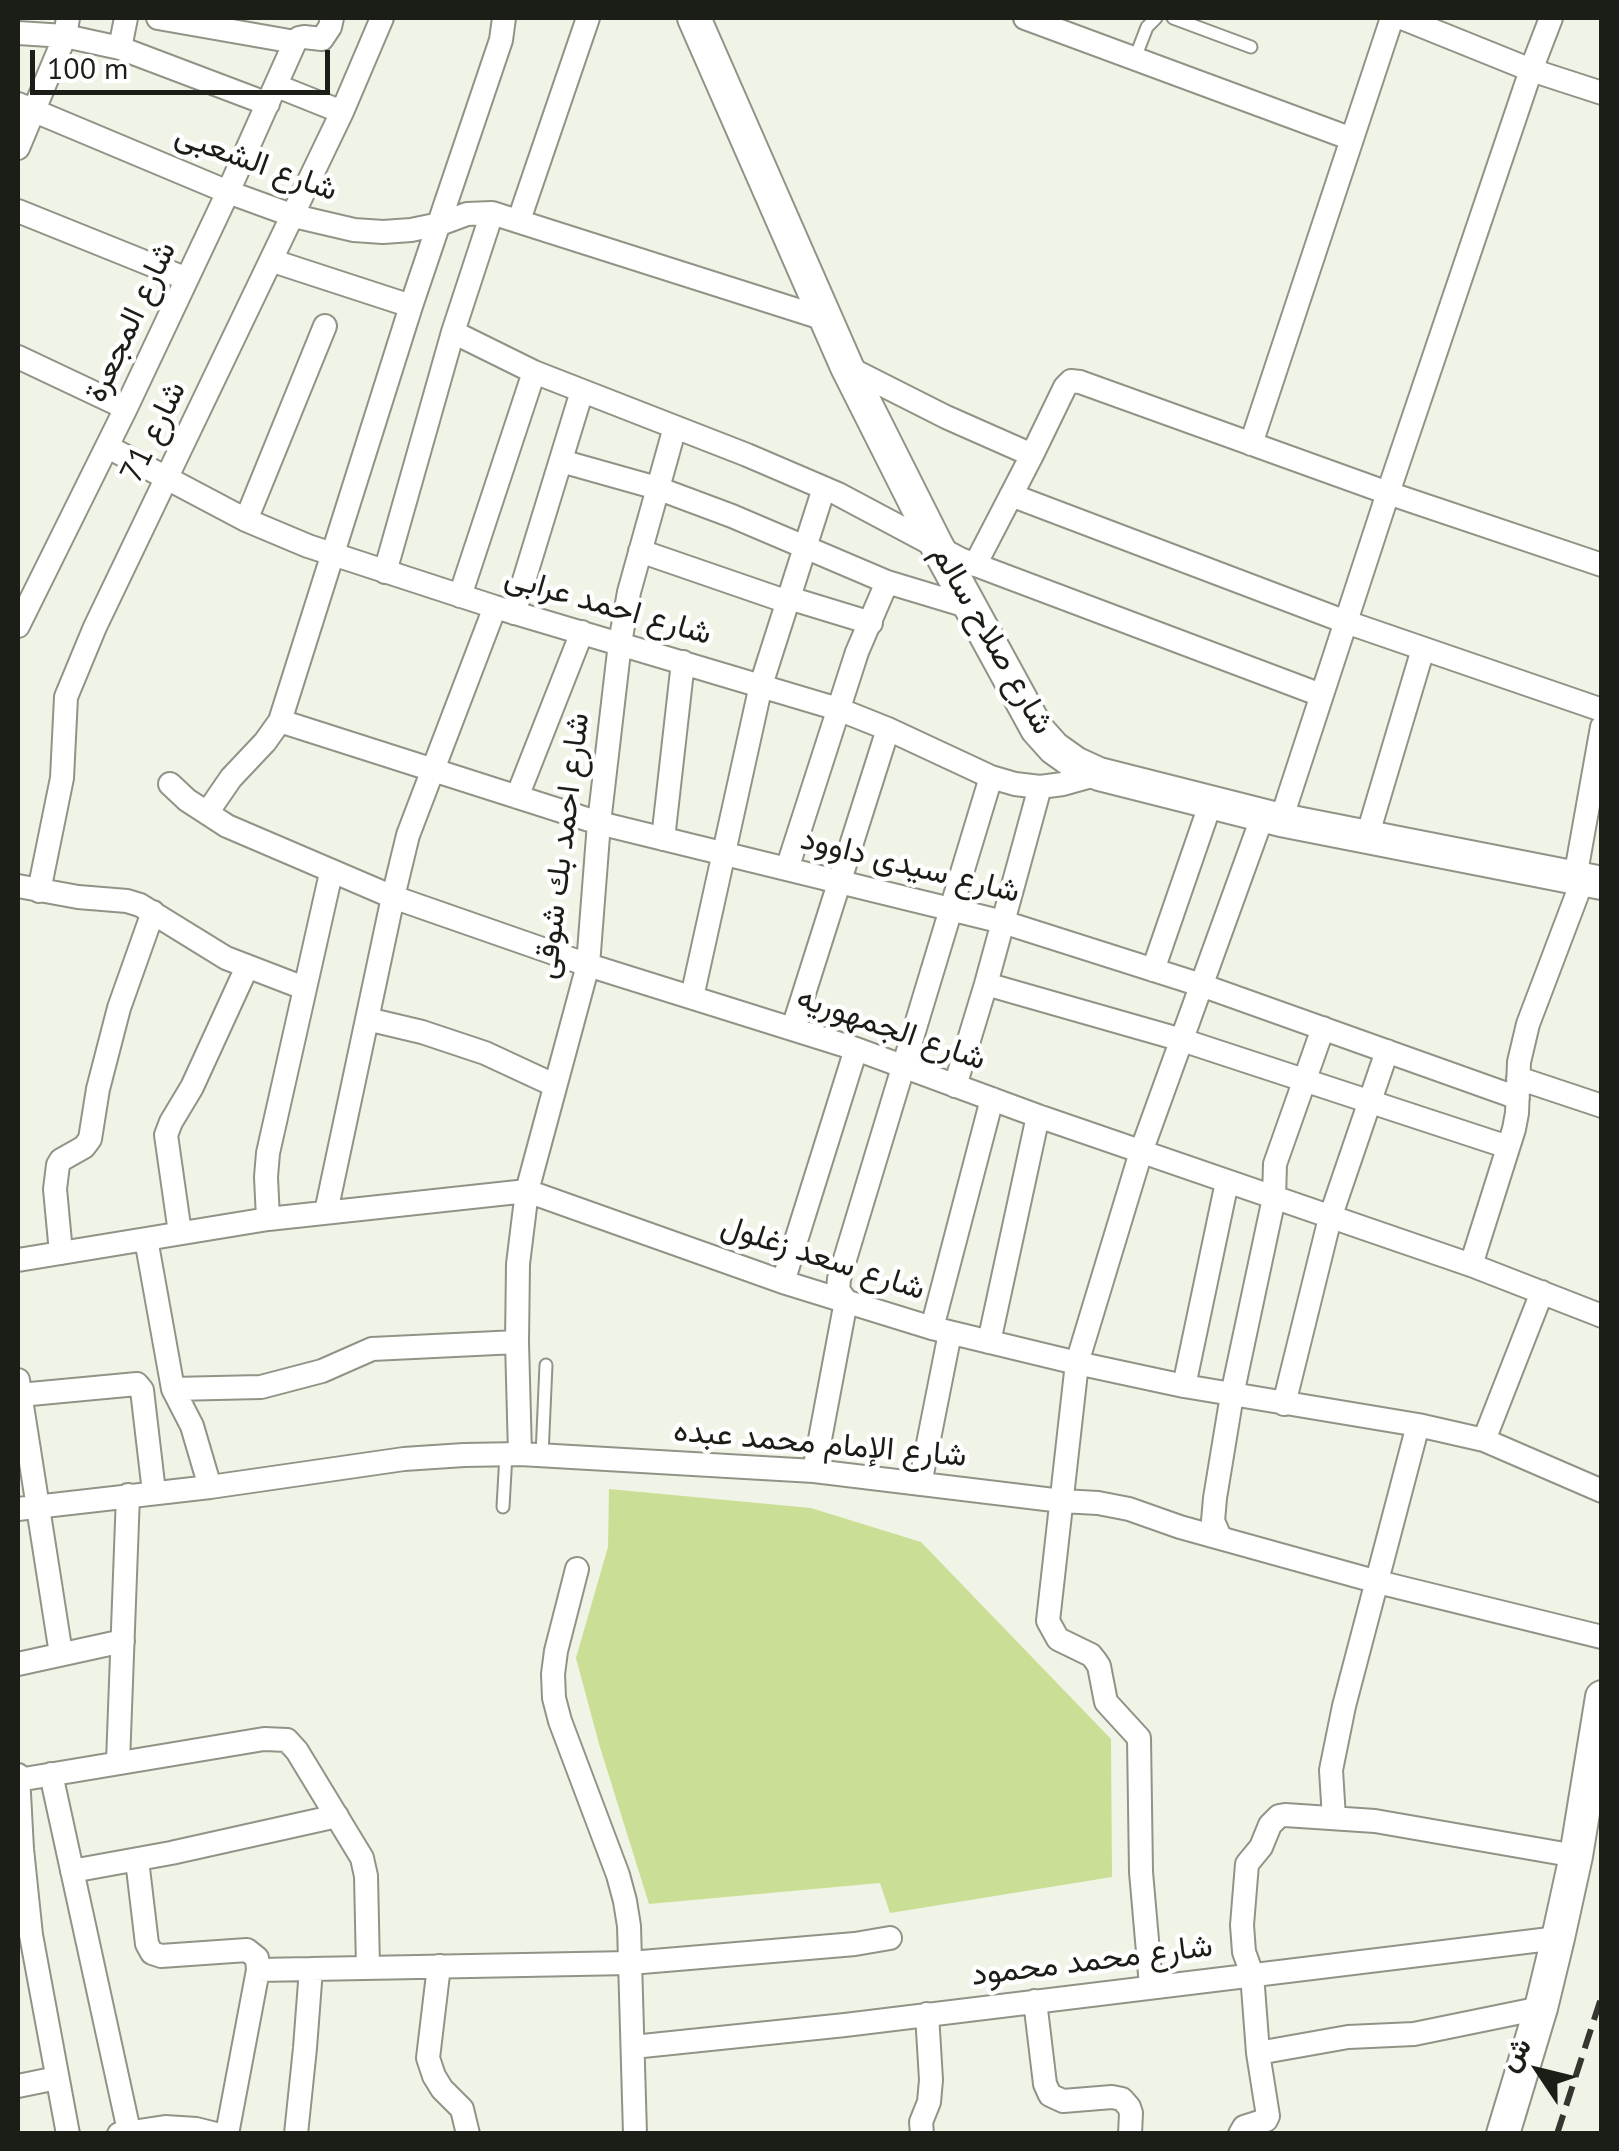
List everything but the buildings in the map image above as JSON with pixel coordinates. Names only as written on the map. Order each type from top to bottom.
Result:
[{"type":"street","points":[[120,48],[126,18]]},
{"type":"street","points":[[158,18],[295,42],[304,36],[322,40],[332,18]]},
{"type":"street","name":"شارع 71","points":[[23,889],[62,778],[66,698],[95,627],[273,261],[382,18]]},
{"type":"street","points":[[206,814],[231,778],[280,722],[411,306],[502,40],[504,18]]},
{"type":"street","points":[[519,220],[588,18]]},
{"type":"street","name":"شارع صلاح سالم","points":[[694,18],[847,368],[936,546],[1037,729],[1054,748],[1075,764],[1099,774],[1211,802],[1586,880]]},
{"type":"street","points":[[1025,18],[1352,139]]},
{"type":"street","points":[[1251,444],[1392,18]]},
{"type":"street","points":[[1402,18],[1531,70],[1602,93]]},
{"type":"street","points":[[1150,1986],[1140,1872],[1139,1738],[1106,1702],[1100,1666],[1091,1655],[1058,1638],[1048,1621],[1077,1363],[1141,1152],[1202,985],[1321,695],[1531,70],[1552,18]]},
{"type":"street","points":[[18,148],[25,107],[66,27]]},
{"type":"street","points":[[18,33],[66,27],[120,48],[272,95],[342,112]]},
{"type":"street","name":"شارع المجعرة","points":[[18,626],[108,447],[295,42]]},
{"type":"street","name":"شارع الشعبى","points":[[25,107],[294,216],[354,230],[383,232],[440,224],[466,214],[492,213],[825,319]]},
{"type":"street","points":[[18,211],[187,279]]},
{"type":"street","points":[[385,572],[453,332],[492,213]]},
{"type":"street","points":[[273,261],[411,306]]},
{"type":"street","points":[[246,520],[326,326]]},
{"type":"street","points":[[453,332],[534,372],[824,488],[975,565],[1321,695]]},
{"type":"street","points":[[18,358],[126,408]]},
{"type":"street","points":[[847,368],[1032,455]]},
{"type":"street","points":[[460,596],[534,372]]},
{"type":"street","points":[[975,565],[1060,396],[1071,382],[1602,566]]},
{"type":"street","points":[[326,1212],[408,836],[431,770],[505,610],[582,391]]},
{"type":"street","name":"شارع احمد بك شوقى","points":[[523,1454],[517,1342],[518,1264],[528,1191],[588,965],[599,823],[620,643],[629,592],[675,427]]},
{"type":"street","name":"شارع احمد عرابى","points":[[108,447],[246,520],[332,554],[838,709],[1015,784],[1063,784],[1099,774]]},
{"type":"street","points":[[560,460],[657,488],[887,582],[970,607]]},
{"type":"street","points":[[692,997],[761,685],[824,488]]},
{"type":"street","points":[[1012,494],[1346,622],[1602,710]]},
{"type":"street","points":[[640,551],[789,600],[871,622]]},
{"type":"street","points":[[788,869],[856,652],[887,582]]},
{"type":"street","points":[[516,797],[582,632]]},
{"type":"street","points":[[1367,837],[1423,649]]},
{"type":"street","points":[[663,839],[682,662]]},
{"type":"street","name":"شارع سيدى داوود","points":[[280,722],[599,823],[1003,922],[1202,985],[1388,1051],[1518,1088],[1602,1106]]},
{"type":"street","points":[[1471,1265],[1517,1113],[1522,1044],[1586,880],[1602,727]]},
{"type":"street","points":[[792,1028],[888,729]]},
{"type":"street","points":[[814,1471],[846,1301],[838,1290],[840,1280],[992,776]]},
{"type":"street","name":"شارع الجمهوريه","points":[[170,784],[206,814],[248,836],[392,897],[588,965],[856,1049],[992,1100],[1471,1265],[1602,1316]]},
{"type":"street","points":[[956,1086],[1040,786]]},
{"type":"street","points":[[1153,970],[1211,802]]},
{"type":"street","points":[[268,1219],[268,1153],[331,872]]},
{"type":"street","points":[[23,889],[127,902],[153,912],[204,946],[246,967],[304,988]]},
{"type":"street","points":[[61,1253],[55,1189],[58,1164],[90,1140],[98,1089],[119,1008],[153,912]]},
{"type":"street","points":[[180,1234],[166,1135],[246,967]]},
{"type":"street","points":[[986,984],[1182,1040],[1508,1146]]},
{"type":"street","points":[[367,1019],[484,1053],[554,1085]]},
{"type":"street","points":[[1220,1537],[1213,1521],[1232,1395],[1274,1198],[1274,1164],[1323,1028]]},
{"type":"street","points":[[783,1282],[856,1049]]},
{"type":"street","points":[[1284,1404],[1330,1218],[1388,1051]]},
{"type":"street","points":[[920,1484],[941,1330],[992,1100]]},
{"type":"street","points":[[989,1342],[1038,1116]]},
{"type":"street","points":[[1184,1386],[1227,1182]]},
{"type":"street","name":"شارع سعد زغلول","points":[[18,1260],[268,1219],[528,1191],[783,1282],[941,1330],[1184,1386],[1418,1425],[1484,1440],[1602,1492]]},
{"type":"street","points":[[146,1239],[173,1389],[192,1426],[210,1487]]},
{"type":"street","points":[[1484,1440],[1542,1292]]},
{"type":"street","points":[[173,1389],[261,1387],[322,1372],[372,1349],[517,1342]]},
{"type":"street","points":[[60,1654],[28,1508],[19,1388],[137,1384],[142,1390],[154,1492]]},
{"type":"street","points":[[1334,1818],[1332,1770],[1344,1706],[1418,1425]]},
{"type":"street","name":"شارع الإمام محمد عبده","points":[[28,1508],[404,1459],[523,1454],[814,1471],[1128,1509],[1378,1582],[1602,1637]]},
{"type":"street","points":[[118,1762],[128,1495]]},
{"type":"street","points":[[577,1569],[556,1651],[554,1698],[618,1875],[629,1926],[635,2134]]},
{"type":"street","points":[[18,1664],[123,1641]]},
{"type":"street","points":[[1503,2134],[1558,1938],[1576,1856],[1602,1696]]},
{"type":"street","points":[[68,2134],[26,1893],[18,1777],[282,1738],[297,1750],[362,1858],[366,1876],[368,1968]]},
{"type":"street","points":[[51,1774],[124,2132],[180,2128],[216,2134]]},
{"type":"street","points":[[72,1871],[337,1816]]},
{"type":"street","points":[[1240,2134],[1244,2127],[1268,2116],[1252,1974],[1244,1952],[1247,1864],[1261,1846],[1270,1824],[1279,1816],[1375,1821],[1576,1856]]},
{"type":"street","points":[[1523,2134],[1563,2004],[1602,1833]]},
{"type":"street","points":[[137,1860],[147,1944],[152,1953],[161,1956],[247,1950],[257,1958],[258,1970],[226,2134]]},
{"type":"street","points":[[258,1970],[630,1963],[890,1938]]},
{"type":"street","name":"شارع محمد محمود","points":[[634,2048],[1558,1938]]},
{"type":"street","points":[[439,1966],[428,2058],[434,2076],[462,2109],[468,2134]]},
{"type":"street","points":[[296,2134],[310,1969]]},
{"type":"street","points":[[18,2002],[42,1996]]},
{"type":"street","points":[[1035,2001],[1045,2084],[1050,2095],[1063,2101],[1122,2098],[1131,2113],[1130,2134]]},
{"type":"street","points":[[1258,2054],[1348,2038],[1414,2034],[1541,2008]]},
{"type":"street","points":[[922,2134],[921,2122],[932,2080],[927,2014]]},
{"type":"street","points":[[18,2086],[57,2078]]},
{"type":"lane","points":[[1136,58],[1147,28],[1156,18]]},
{"type":"lane","points":[[1173,18],[1251,47]]},
{"type":"lane","points":[[504,1507],[523,1454],[546,1365]]},
{"type":"green space","points":[[609,1489],[811,1508],[921,1542],[1111,1739],[1112,1877],[890,1913],[880,1883],[649,1904],[576,1658],[608,1547]]},
{"type":"railway","points":[[1557,2134],[1602,1995]]}]
